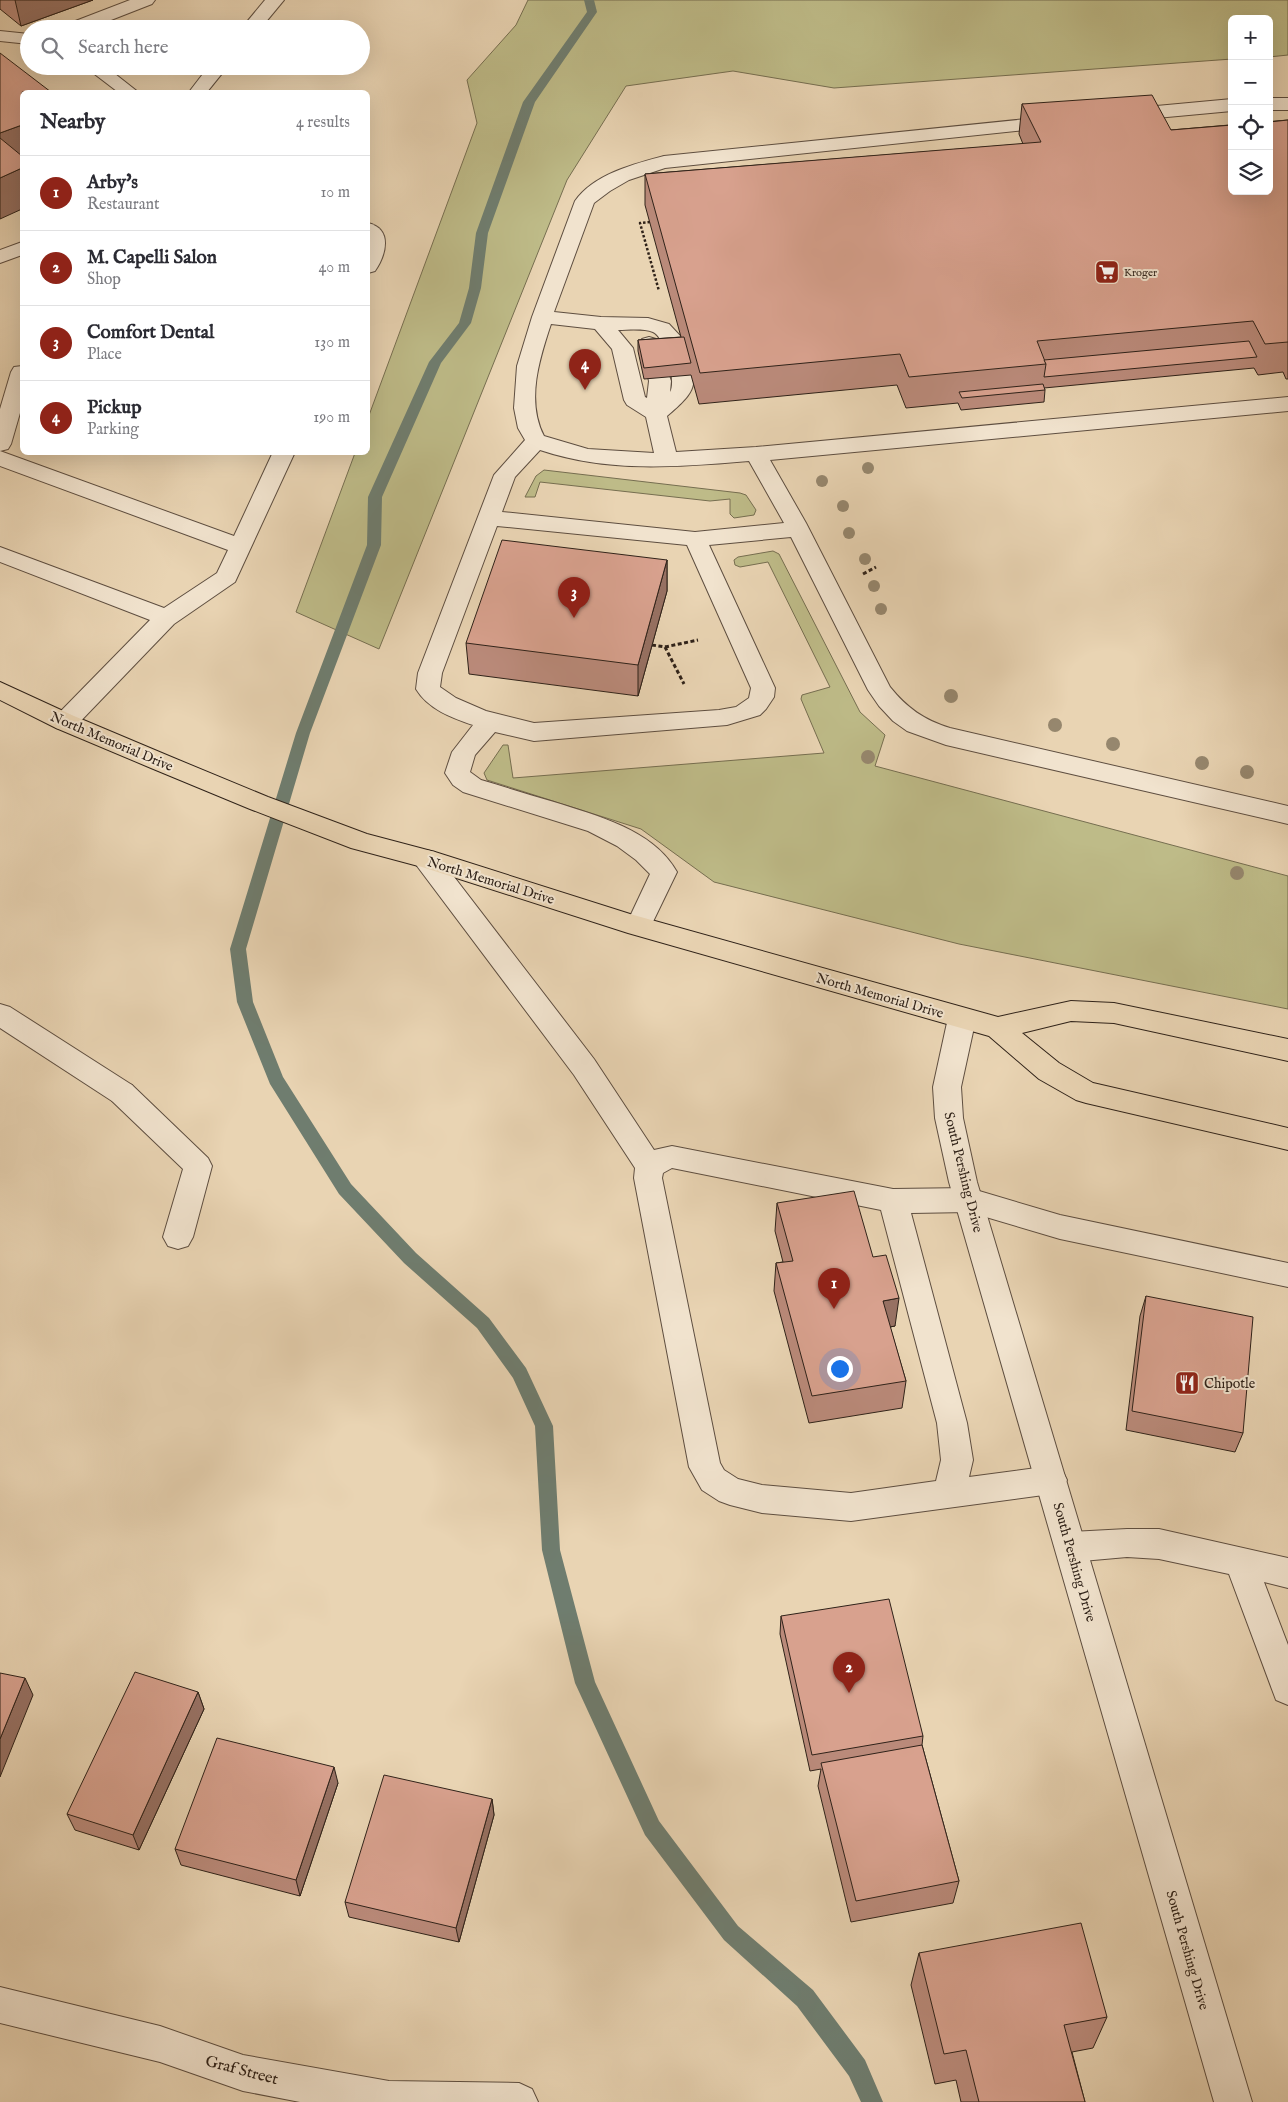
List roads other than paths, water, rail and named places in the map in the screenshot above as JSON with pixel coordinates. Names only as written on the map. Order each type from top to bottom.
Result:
[{"type":"main road","name":"North Memorial Drive","points":[[0,690],[65,722],[160,762],[259,803],[360,841],[426,859],[638,925],[998,1028],[1049,1071],[1086,1092],[1288,1139]]},
{"type":"main road","name":"North Memorial Drive","points":[[998,1028],[1072,1011],[1114,1012],[1288,1050]]},
{"type":"street","points":[[94,20],[146,0]]},
{"type":"street","points":[[258,20],[275,0]]},
{"type":"street","points":[[0,36],[20,38]]},
{"type":"street","points":[[105,75],[126,90]]},
{"type":"street","points":[[200,90],[212,75]]},
{"type":"street","points":[[1273,104],[1288,104]]},
{"type":"street","points":[[1104,117],[1228,105]]},
{"type":"street","points":[[1075,120],[698,157],[664,162],[632,170],[598,188],[585,201],[542,317],[526,372],[525,386],[529,430],[536,441],[552,448],[576,453],[667,460],[756,454],[1288,404]]},
{"type":"street","points":[[370,231],[374,234],[376,247],[370,262]]},
{"type":"street","points":[[0,257],[20,249]]},
{"type":"street","points":[[542,317],[601,323],[646,336],[660,381],[656,414],[667,460]]},
{"type":"street","points":[[601,323],[622,348],[635,400],[656,414]]},
{"type":"street","points":[[0,444],[20,379]]},
{"type":"street","points":[[536,441],[505,475],[430,673],[428,689],[442,701],[489,722],[516,730],[534,732],[730,717],[746,712],[757,705],[763,697],[763,688],[695,539]]},
{"type":"street","points":[[756,454],[880,690],[892,707],[908,722],[946,736],[1288,815]]},
{"type":"street","points":[[65,722],[166,618],[227,577],[283,455]]},
{"type":"street","points":[[0,458],[240,546]]},
{"type":"street","points":[[489,518],[695,539],[797,529]]},
{"type":"street","points":[[0,554],[166,618]]},
{"type":"street","points":[[489,722],[464,752],[457,772],[462,779],[472,786],[598,825],[626,839],[645,853],[664,872],[638,925]]},
{"type":"street","points":[[426,859],[584,1067],[650,1167],[648,1178],[705,1467],[714,1480],[730,1491],[762,1499],[851,1507],[1051,1480]]},
{"type":"street","points":[[0,1014],[122,1094],[198,1166],[178,1237]]},
{"type":"street","name":"South Pershing Drive","points":[[962,1018],[947,1087],[948,1118],[969,1200],[1164,1864],[1190,1964],[1232,2102]]},
{"type":"street","points":[[650,1167],[660,1160],[672,1157],[894,1201],[969,1200],[1060,1227],[1288,1275]]},
{"type":"street","points":[[894,1201],[952,1423],[957,1460],[949,1494]]},
{"type":"street","points":[[1071,1547],[1127,1543],[1159,1544],[1288,1573]]},
{"type":"street","points":[[1241,1563],[1288,1689]]},
{"type":"street","name":"Graf Street","points":[[0,2005],[160,2044],[243,2073],[389,2100],[519,2102]]},
{"type":"waterway","points":[[589,0],[592,12],[529,102],[482,233],[475,288],[465,323],[435,362],[375,497],[374,545],[303,733],[238,949],[245,1002],[276,1079],[345,1189],[410,1258],[483,1323],[520,1373],[544,1426],[551,1550],[585,1683],[652,1828],[731,1933],[805,1998],[857,2068],[872,2102]]},
{"type":"place","name":"Kroger","points":[[1107,272]]},
{"type":"place","name":"Pickup","points":[[585,390]]},
{"type":"place","name":"Comfort Dental","points":[[574,618]]},
{"type":"place","name":"Arby's","points":[[834,1309]]},
{"type":"place","name":"Chipotle","points":[[1187,1383]]},
{"type":"place","name":"M. Capelli Salon","points":[[849,1693]]}]
